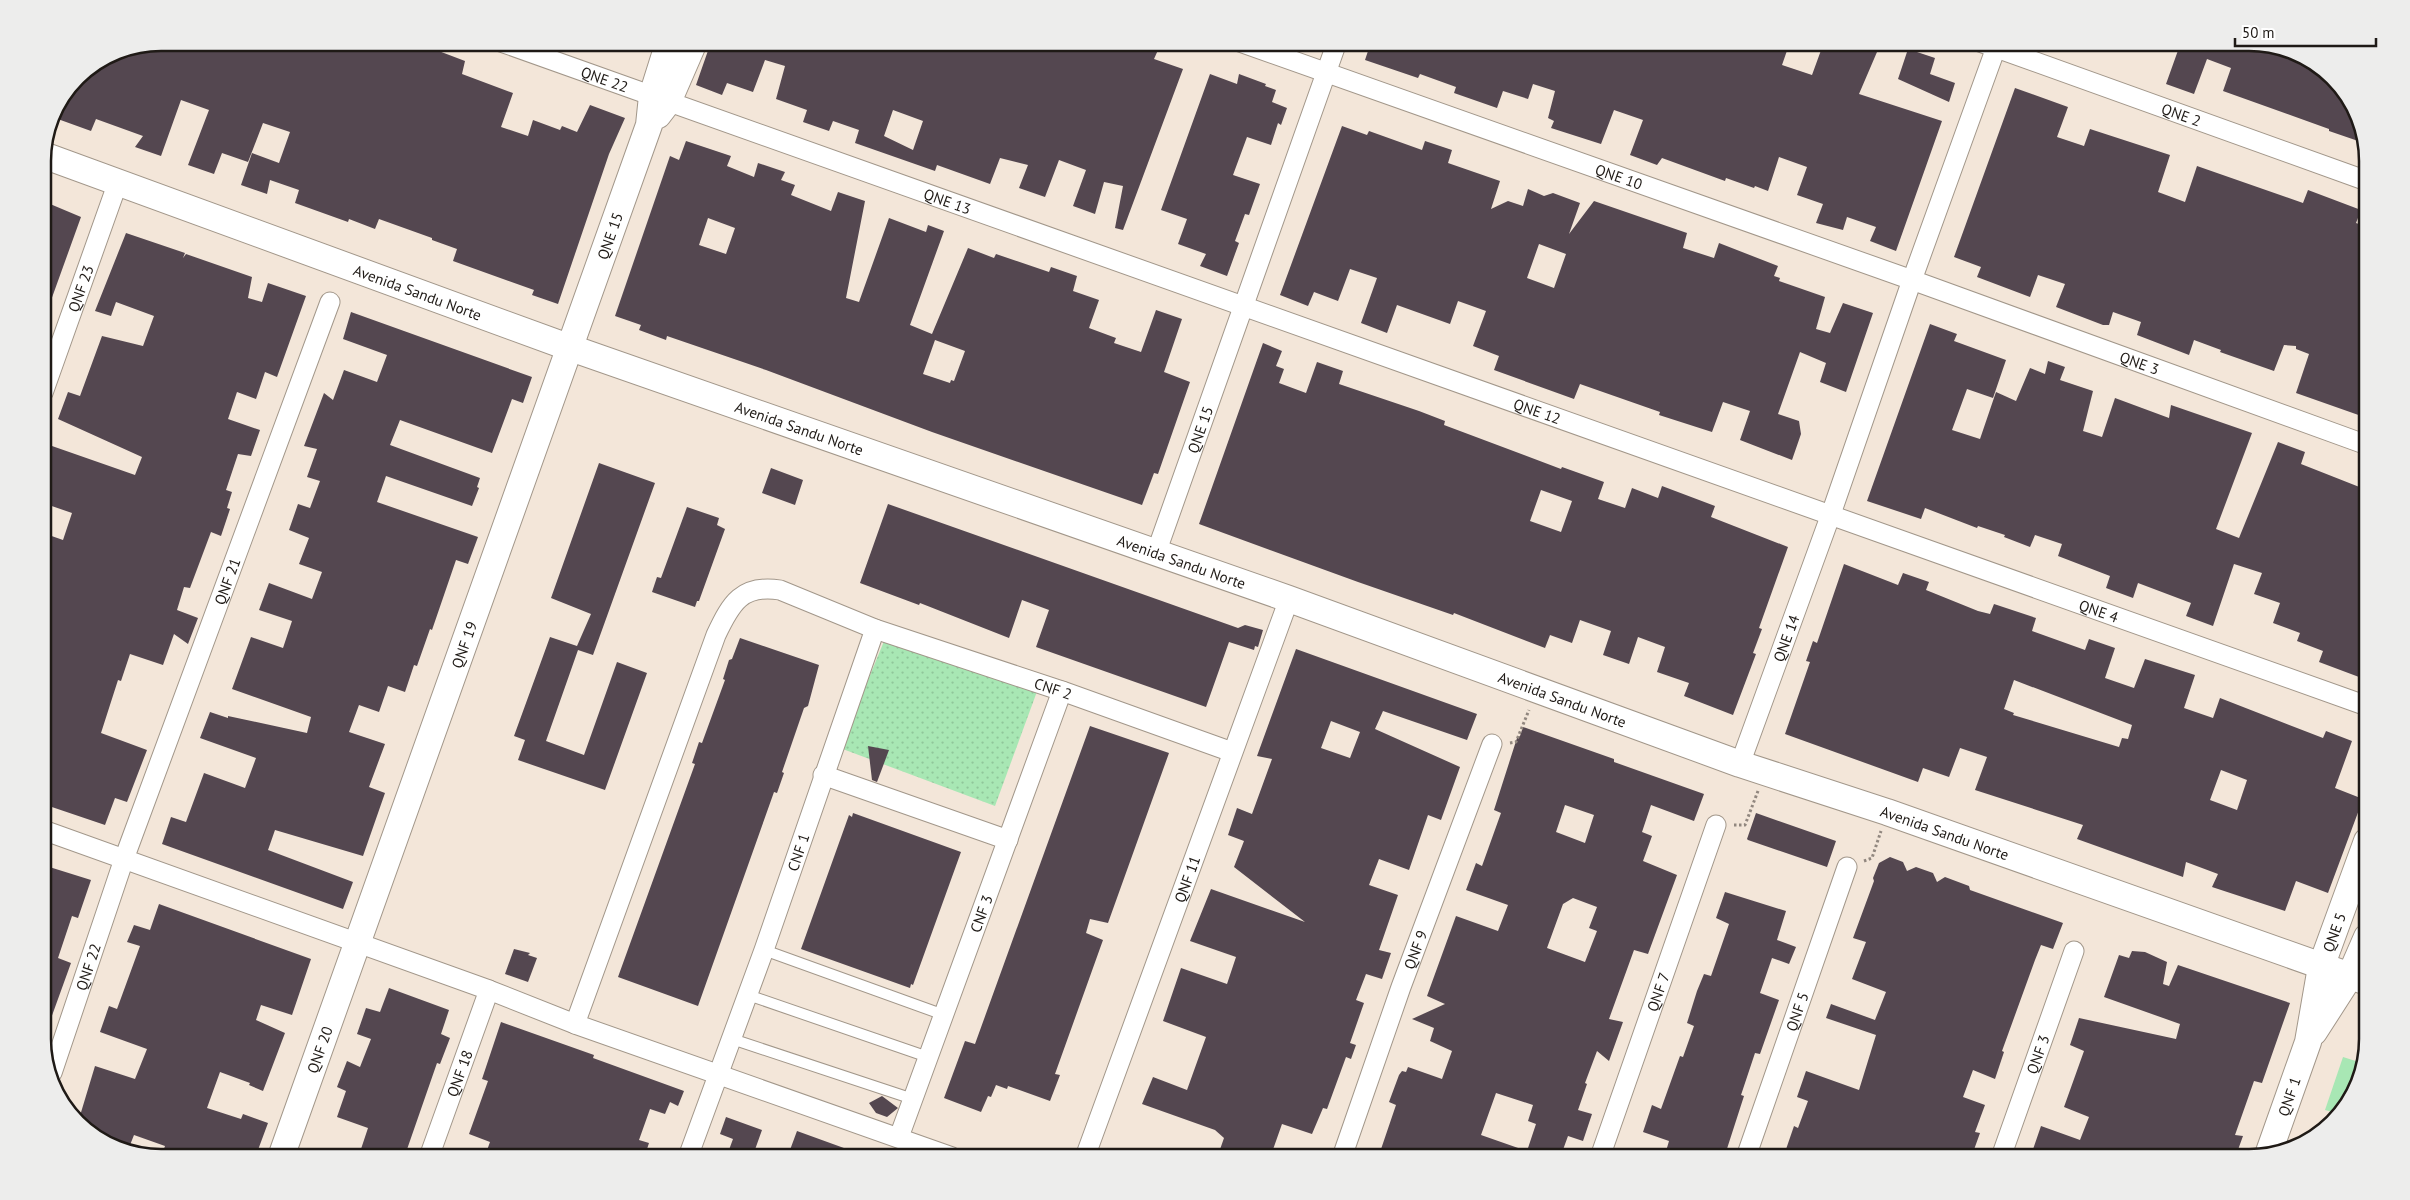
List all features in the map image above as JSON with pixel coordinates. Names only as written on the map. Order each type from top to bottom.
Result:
[{"type":"main road","points":[[660,99],[668,51]]},
{"type":"main road","points":[[660,99],[689,51]]},
{"type":"main road","name":"QNE 15","points":[[568,347],[660,99]]},
{"type":"main road","name":"Avenida Sandu Norte","points":[[51,158],[568,347],[1289,599],[1740,764],[1887,812],[2359,979]]},
{"type":"main road","name":"QNF 19","points":[[356,943],[568,347]]},
{"type":"main road","name":"QNE 5","points":[[2321,967],[2359,865]]},
{"type":"main road","name":"QNF 20","points":[[284,1149],[356,943]]},
{"type":"main road","name":"QNF 1","points":[[2271,1146],[2308,1042],[2321,967]]},
{"type":"main road","name":"QNF 1","points":[[2308,1042],[2359,979]]},
{"type":"street","name":"QNE 22","points":[[527,51],[660,99]]},
{"type":"street","name":"QNE 10","points":[[1265,51],[1912,280]]},
{"type":"street","name":"QNE 15","points":[[1156,553],[1334,51]]},
{"type":"street","name":"QNE 14","points":[[1740,764],[1832,514],[1989,51]]},
{"type":"street","name":"QNE 2","points":[[2010,51],[2359,178]]},
{"type":"street","name":"QNE 13","points":[[660,99],[1243,306]]},
{"type":"street","name":"QNF 23","points":[[51,370],[118,182]]},
{"type":"street","name":"QNE 3","points":[[1912,280],[2359,442]]},
{"type":"street","name":"QNF 21","points":[[124,859],[330,302]]},
{"type":"street","name":"QNE 12","points":[[1243,306],[1832,514]]},
{"type":"street","name":"QNE 4","points":[[1832,514],[2359,703]]},
{"type":"street","name":"CNF 2","points":[[575,1024],[716,635],[731,606],[744,594],[755,589],[780,590],[875,629],[1062,691],[1232,752]]},
{"type":"street","name":"QNF 11","points":[[1088,1149],[1289,599]]},
{"type":"street","name":"CNF 1","points":[[691,1149],[764,950],[875,629]]},
{"type":"street","name":"CNF 3","points":[[899,1137],[1062,691]]},
{"type":"street","name":"QNF 9","points":[[1345,1149],[1401,987],[1492,744]]},
{"type":"street","points":[[823,775],[1008,840]]},
{"type":"street","name":"QNF 7","points":[[1603,1149],[1716,825]]},
{"type":"street","points":[[51,833],[489,990],[575,1024],[899,1137],[927,1149]]},
{"type":"street","name":"QNF 22","points":[[55,1065],[124,859]]},
{"type":"street","name":"QNF 5","points":[[1749,1149],[1847,867]]},
{"type":"street","name":"QNF 3","points":[[2005,1149],[2074,951]]},
{"type":"street","name":"QNF 18","points":[[432,1149],[489,990]]},
{"type":"lane","points":[[764,950],[944,1015]]},
{"type":"lane","points":[[748,995],[928,1057]]},
{"type":"lane","points":[[732,1039],[913,1099]]},
{"type":"path","points":[[1745,825],[1752,808]]},
{"type":"path","points":[[1847,867],[1872,858],[1887,812]]},
{"type":"green space","points":[[887,634],[1039,686],[995,806],[840,748]]},
{"type":"green space","points":[[2343,1057],[2357,1061],[2347,1088],[2340,1100],[2331,1112],[2325,1110]]},
{"type":"building","points":[[154,51],[439,51],[465,61],[462,74],[513,93],[501,127],[528,136],[533,120],[560,130],[562,126],[577,132],[590,105],[625,118],[609,154],[558,304],[532,295],[534,290],[453,261],[457,249],[432,240],[432,238],[379,219],[375,229],[349,219],[348,222],[295,203],[299,190],[270,180],[267,194],[241,185],[252,153],[279,163],[290,132],[263,123],[248,162],[222,153],[214,174],[188,165],[209,110],[181,100],[161,156],[135,147],[143,136],[96,119],[91,131],[60,120],[66,106],[78,89],[94,74],[112,63],[140,53]]},
{"type":"building","points":[[708,51],[1158,51],[1154,59],[1183,69],[1123,230],[1115,228],[1123,186],[1104,182],[1095,214],[1073,206],[1086,170],[1059,160],[1045,197],[1019,188],[1028,165],[1000,158],[990,184],[937,165],[935,171],[855,143],[859,130],[833,121],[829,131],[803,122],[807,110],[776,99],[785,66],[765,60],[753,92],[727,83],[722,95],[696,85]],"holes":[[[893,110],[923,121],[913,150],[884,136]]]},
{"type":"building","points":[[1368,51],[1787,51],[1782,65],[1812,75],[1821,51],[1874,51],[1877,52],[1859,94],[1942,121],[1896,251],[1870,241],[1876,227],[1847,217],[1843,230],[1816,223],[1823,204],[1797,195],[1807,167],[1779,157],[1768,191],[1726,178],[1725,181],[1662,158],[1657,165],[1630,155],[1643,120],[1614,110],[1601,144],[1551,128],[1554,121],[1548,118],[1555,91],[1533,84],[1528,99],[1503,91],[1497,108],[1454,93],[1456,87],[1420,74],[1418,78],[1365,60]]},
{"type":"building","points":[[1907,51],[1914,51],[1935,58],[1930,74],[1955,83],[1949,102],[1898,79]]},
{"type":"building","points":[[2178,51],[2249,51],[2270,53],[2284,57],[2310,70],[2332,89],[2347,112],[2357,141],[2223,91],[2231,68],[2207,59],[2194,94],[2166,84]]},
{"type":"building","points":[[1210,74],[1237,84],[1239,74],[1266,84],[1265,86],[1276,90],[1272,102],[1287,108],[1281,125],[1278,123],[1271,145],[1247,137],[1233,175],[1260,184],[1249,215],[1245,214],[1235,241],[1239,243],[1227,276],[1200,266],[1206,254],[1178,244],[1187,219],[1161,210]]},
{"type":"building","points":[[2015,88],[2068,107],[2057,137],[2084,146],[2090,129],[2170,155],[2158,192],[2185,202],[2197,166],[2303,203],[2308,190],[2359,209],[2356,223],[2359,224],[2359,415],[2296,393],[2309,354],[2296,349],[2296,346],[2284,345],[2274,371],[2220,352],[2221,350],[2194,340],[2189,355],[2137,335],[2141,322],[2113,312],[2109,325],[2103,325],[2056,307],[2065,284],[2038,275],[2030,297],[1977,277],[1981,267],[1954,257]]},
{"type":"building","points":[[1342,126],[1367,135],[1369,131],[1422,150],[1425,141],[1452,150],[1448,163],[1500,181],[1491,209],[1508,201],[1523,206],[1528,189],[1544,196],[1553,193],[1580,203],[1569,234],[1594,201],[1687,233],[1683,248],[1714,258],[1719,243],[1778,266],[1774,276],[1780,278],[1779,281],[1825,297],[1816,329],[1830,333],[1843,303],[1873,313],[1846,392],[1820,382],[1826,363],[1800,352],[1778,414],[1799,421],[1801,434],[1792,460],[1740,440],[1750,411],[1723,402],[1712,432],[1659,415],[1660,412],[1580,384],[1574,399],[1494,370],[1499,356],[1473,346],[1486,311],[1458,301],[1450,324],[1397,305],[1387,333],[1361,323],[1377,278],[1350,269],[1338,301],[1314,292],[1308,306],[1280,295]],"holes":[[[1539,244],[1566,254],[1554,288],[1527,278]]]},
{"type":"building","points":[[686,141],[731,156],[727,166],[754,177],[758,163],[785,172],[781,180],[795,185],[791,195],[831,211],[838,192],[865,201],[846,298],[859,302],[889,218],[926,232],[928,225],[944,231],[910,325],[932,334],[968,248],[994,258],[996,254],[1049,272],[1051,267],[1077,276],[1073,291],[1099,300],[1089,328],[1116,338],[1114,343],[1141,352],[1156,310],[1182,319],[1164,372],[1190,382],[1158,474],[1154,473],[1142,505],[932,432],[766,370],[667,336],[666,340],[639,330],[641,325],[615,316],[670,156],[679,160]],"holes":[[[708,218],[735,228],[726,254],[699,245]],[[935,340],[965,351],[954,381],[951,380],[950,383],[923,374]]]},
{"type":"building","points":[[51,204],[81,217],[51,300]]},
{"type":"building","points":[[126,233],[185,253],[183,258],[186,254],[252,277],[248,298],[262,302],[268,283],[306,296],[277,377],[265,372],[256,399],[237,392],[228,419],[260,430],[251,456],[238,454],[226,490],[232,492],[227,508],[230,509],[221,536],[211,532],[190,588],[184,587],[177,610],[198,618],[188,644],[174,634],[163,665],[130,654],[121,681],[118,680],[101,733],[147,750],[127,802],[115,798],[105,825],[51,807],[51,536],[63,540],[72,513],[51,506],[51,449],[52,446],[135,475],[142,457],[58,419],[68,392],[80,396],[102,336],[143,346],[154,316],[116,302],[111,316],[95,311]]},
{"type":"building","points":[[351,312],[532,377],[523,403],[512,399],[492,453],[400,420],[390,445],[480,478],[477,487],[479,488],[472,506],[386,476],[377,502],[478,537],[468,564],[456,560],[432,630],[430,629],[417,666],[414,665],[405,692],[388,686],[379,712],[359,705],[349,732],[385,744],[369,787],[385,793],[363,856],[275,830],[268,850],[353,882],[343,909],[162,844],[171,817],[186,822],[204,773],[245,788],[256,758],[200,738],[210,712],[228,718],[228,716],[307,733],[311,717],[232,689],[251,637],[283,648],[292,621],[259,610],[269,583],[312,599],[322,572],[299,564],[309,538],[289,530],[298,504],[310,508],[320,481],[307,477],[317,449],[304,446],[324,393],[333,400],[344,370],[377,382],[387,355],[343,339]]},
{"type":"building","points":[[1930,324],[1957,334],[1954,341],[2006,360],[1993,398],[1967,389],[1952,430],[1980,439],[1996,392],[2016,401],[2030,368],[2045,374],[2048,361],[2065,367],[2060,380],[2093,391],[2083,431],[2102,437],[2115,398],[2169,418],[2171,405],[2252,433],[2216,529],[2239,538],[2278,442],[2305,452],[2301,464],[2359,487],[2359,677],[2319,662],[2323,651],[2297,641],[2300,633],[2273,623],[2280,603],[2254,594],[2262,573],[2234,564],[2213,626],[2186,616],[2191,603],[2138,583],[2133,598],[2106,588],[2110,576],[2058,556],[2062,544],[2035,535],[2030,547],[2004,537],[2005,535],[1978,526],[1977,528],[1925,508],[1921,519],[1867,501]]},
{"type":"building","points":[[1263,343],[1282,351],[1276,366],[1284,369],[1279,383],[1306,393],[1317,362],[1343,371],[1339,384],[1419,411],[1445,421],[1444,425],[1561,469],[1562,467],[1604,482],[1598,499],[1625,508],[1632,488],[1658,498],[1662,486],[1715,506],[1711,517],[1788,547],[1759,628],[1762,629],[1753,653],[1756,654],[1733,715],[1684,696],[1689,683],[1657,672],[1665,647],[1638,637],[1629,664],[1603,655],[1611,631],[1580,620],[1572,643],[1550,635],[1545,648],[1454,613],[1453,615],[1358,582],[1199,524]],"holes":[[[1541,490],[1572,501],[1561,532],[1530,521]]]},
{"type":"building","points":[[599,463],[655,483],[593,655],[578,650],[546,741],[584,755],[617,662],[647,673],[605,790],[518,760],[525,740],[514,736],[550,637],[577,646],[591,614],[551,598]]},
{"type":"building","points":[[771,468],[803,480],[795,505],[762,493]]},
{"type":"building","points":[[888,504],[1238,628],[1245,625],[1263,630],[1258,647],[1255,646],[1254,650],[1229,642],[1206,707],[1036,647],[1049,610],[1022,600],[1009,638],[920,603],[919,605],[860,583]]},
{"type":"building","points":[[687,507],[719,518],[717,525],[725,529],[699,601],[697,601],[695,607],[652,592],[657,577],[661,578]]},
{"type":"building","points":[[1844,564],[1898,585],[1903,573],[1929,582],[1926,590],[1978,611],[1990,614],[1994,604],[2036,618],[2032,631],[2085,650],[2089,639],[2115,648],[2105,678],[2134,688],[2145,659],[2195,675],[2184,708],[2213,718],[2220,698],[2323,738],[2326,731],[2352,741],[2335,788],[2359,797],[2359,810],[2328,893],[2296,881],[2285,911],[2212,887],[2218,874],[2186,862],[2183,877],[2077,839],[2083,825],[1975,790],[1987,757],[1960,748],[1949,777],[1923,768],[1918,782],[1785,734],[1810,662],[1806,661],[1813,641],[1817,643]],"holes":[[[2014,680],[2132,725],[2128,739],[2122,738],[2119,747],[2013,715],[2014,713],[2004,709]],[[2221,770],[2247,780],[2237,810],[2210,800]]]},
{"type":"building","points":[[740,638],[819,665],[808,706],[804,708],[782,772],[784,773],[777,793],[774,792],[698,1006],[618,977],[695,764],[692,763],[699,742],[702,743],[725,680],[723,679],[729,660],[732,659]]},
{"type":"building","points":[[1296,649],[1477,714],[1467,740],[1383,711],[1375,729],[1460,767],[1441,820],[1428,815],[1409,870],[1379,859],[1369,885],[1398,895],[1379,950],[1391,953],[1382,979],[1366,974],[1356,1000],[1364,1003],[1350,1043],[1356,1045],[1351,1059],[1346,1057],[1327,1109],[1323,1108],[1312,1134],[1282,1124],[1273,1149],[1220,1149],[1224,1138],[1215,1130],[1142,1104],[1153,1077],[1187,1090],[1206,1037],[1163,1021],[1181,968],[1227,984],[1236,957],[1190,941],[1211,889],[1305,922],[1234,867],[1244,841],[1228,835],[1237,808],[1252,814],[1272,759],[1257,756]],"holes":[[[1331,721],[1360,732],[1350,758],[1321,748]]]},
{"type":"building","points":[[1090,726],[1169,753],[1108,923],[1090,919],[1086,933],[1103,940],[1055,1074],[1060,1075],[1050,1101],[1008,1086],[1007,1089],[996,1085],[991,1097],[988,1096],[981,1112],[944,1098],[965,1041],[975,1044]]},
{"type":"building","points":[[1523,727],[1614,759],[1614,762],[1704,794],[1694,821],[1651,805],[1642,832],[1652,836],[1643,861],[1677,875],[1648,954],[1634,950],[1609,1019],[1623,1022],[1609,1061],[1597,1051],[1585,1083],[1587,1084],[1578,1110],[1592,1114],[1583,1141],[1568,1136],[1563,1149],[1528,1149],[1536,1124],[1528,1121],[1533,1105],[1496,1093],[1481,1135],[1521,1149],[1381,1149],[1396,1105],[1389,1102],[1399,1075],[1402,1071],[1406,1072],[1408,1067],[1442,1079],[1452,1051],[1430,1041],[1434,1028],[1412,1019],[1445,1004],[1427,996],[1456,916],[1498,931],[1508,905],[1466,890],[1476,863],[1482,866],[1501,813],[1494,810],[1517,738],[1520,736]],"holes":[[[1565,805],[1594,815],[1585,843],[1556,832]],[[1573,898],[1597,907],[1589,928],[1597,931],[1585,962],[1547,948],[1563,904]]]},
{"type":"building","points":[[868,746],[889,750],[877,782],[872,780]]},
{"type":"building","points":[[853,813],[961,852],[913,985],[911,984],[910,988],[801,949],[849,815],[852,817]]},
{"type":"building","points":[[1756,813],[1836,841],[1827,867],[1748,840]]},
{"type":"building","points":[[1890,857],[1903,862],[1907,871],[1916,867],[1933,873],[1937,882],[1945,877],[1969,886],[1970,890],[2063,923],[2053,949],[2041,945],[2002,1051],[2004,1052],[1995,1079],[1973,1070],[1963,1097],[1985,1105],[1975,1132],[1980,1133],[1974,1149],[1786,1149],[1794,1126],[1798,1128],[1808,1101],[1797,1097],[1806,1071],[1859,1090],[1876,1035],[1826,1018],[1831,1004],[1875,1020],[1886,992],[1852,979],[1866,942],[1853,938],[1879,863]]},
{"type":"building","points":[[51,868],[91,880],[78,918],[72,916],[58,958],[71,963],[51,1018]]},
{"type":"building","points":[[1725,892],[1786,911],[1777,940],[1796,947],[1789,964],[1772,958],[1760,993],[1779,1000],[1760,1054],[1755,1053],[1741,1095],[1744,1096],[1727,1149],[1667,1149],[1669,1141],[1643,1132],[1652,1105],[1661,1109],[1680,1056],[1683,1057],[1694,1026],[1687,1023],[1697,991],[1704,974],[1711,976],[1729,924],[1716,918]]},
{"type":"building","points":[[159,904],[311,959],[292,1015],[261,1005],[256,1020],[285,1033],[263,1091],[249,1085],[250,1083],[220,1072],[207,1108],[241,1119],[243,1114],[268,1123],[258,1149],[164,1149],[165,1146],[134,1135],[130,1144],[100,1130],[81,1114],[95,1066],[135,1079],[147,1049],[100,1032],[109,1006],[117,1009],[140,946],[127,942],[134,925],[150,930]]},
{"type":"building","points":[[514,949],[530,953],[528,955],[537,958],[528,982],[505,974]]},
{"type":"building","points":[[2132,951],[2145,952],[2167,962],[2163,984],[2169,986],[2178,965],[2290,1003],[2262,1083],[2254,1081],[2235,1135],[2243,1136],[2238,1149],[2033,1149],[2041,1126],[2080,1140],[2089,1117],[2064,1107],[2084,1051],[2070,1045],[2079,1018],[2176,1039],[2180,1024],[2104,997],[2119,955],[2129,958]]},
{"type":"building","points":[[389,988],[449,1010],[441,1034],[450,1038],[440,1064],[437,1063],[407,1149],[361,1149],[368,1128],[337,1117],[346,1091],[337,1087],[347,1061],[360,1067],[371,1039],[357,1034],[366,1008],[380,1012]]},
{"type":"building","points":[[501,1022],[594,1055],[593,1058],[684,1091],[678,1106],[670,1102],[665,1114],[650,1109],[639,1140],[649,1143],[647,1149],[487,1149],[490,1142],[469,1134],[488,1081],[482,1079]]},
{"type":"building","points":[[882,1096],[898,1108],[887,1117],[876,1113],[869,1103]]},
{"type":"building","points":[[726,1117],[762,1130],[755,1149],[729,1149],[733,1139],[720,1134]]},
{"type":"building","points":[[797,1131],[847,1149],[790,1149]]}]
